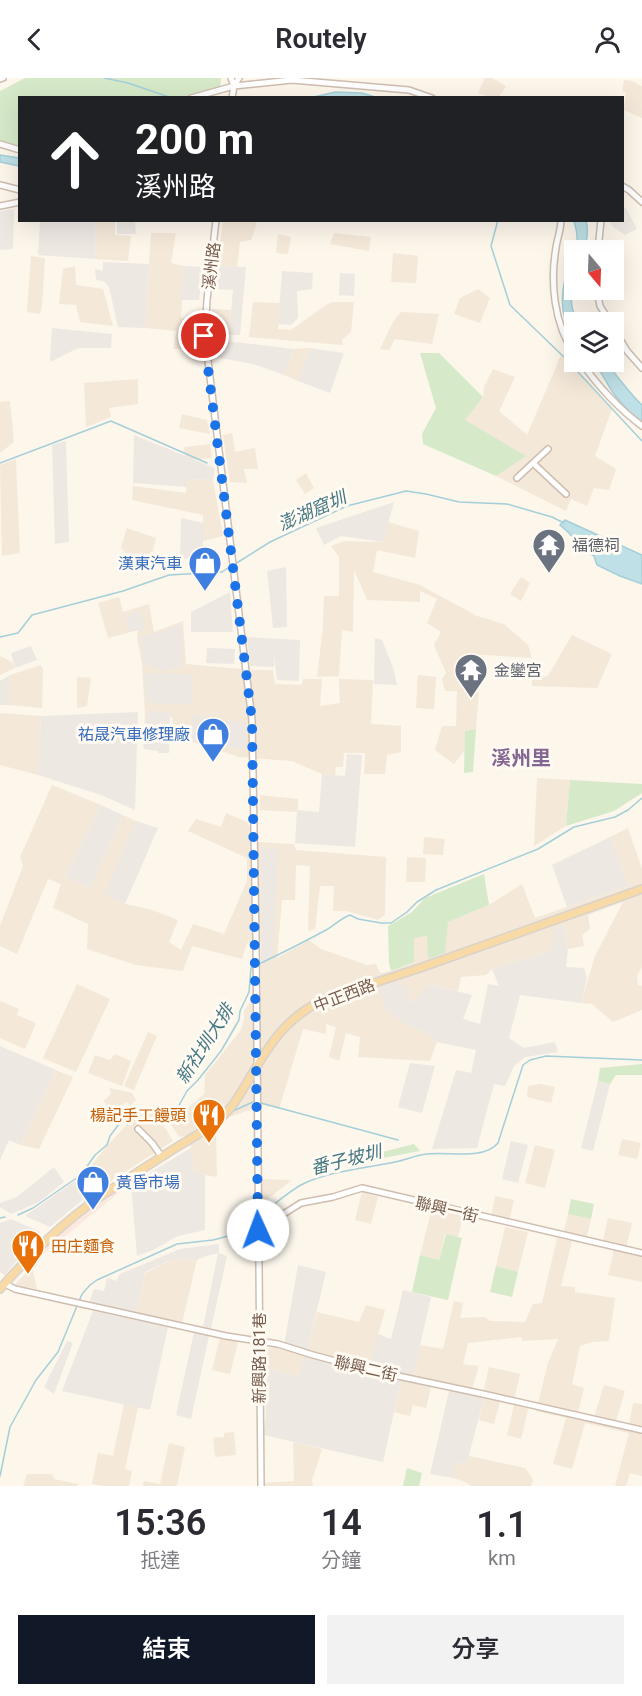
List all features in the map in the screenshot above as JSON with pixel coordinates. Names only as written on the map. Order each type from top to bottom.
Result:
[{"type":"main road","name":"中正西路","points":[[2,1286],[68,1220],[227,1112],[281,1030],[298,1014],[322,1000],[642,889]]},
{"type":"street","points":[[231,78],[234,86]]},
{"type":"street","points":[[232,96],[234,86],[239,78]]},
{"type":"street","points":[[319,78],[331,83]]},
{"type":"street","points":[[198,96],[234,86],[292,80],[409,90],[426,96]]},
{"type":"street","points":[[0,144],[18,149]]},
{"type":"street","points":[[0,185],[18,190]]},
{"type":"street","points":[[624,187],[642,202]]},
{"type":"street","points":[[0,206],[18,202]]},
{"type":"street","name":"溪州路","points":[[216,222],[204,336],[252,720],[257,1066]]},
{"type":"street","points":[[561,222],[553,287],[556,309],[564,330]]},
{"type":"street","points":[[599,240],[601,222]]},
{"type":"street","points":[[624,346],[642,369]]},
{"type":"street","points":[[588,372],[625,414],[642,426]]},
{"type":"street","points":[[517,478],[548,449]]},
{"type":"street","points":[[533,463],[566,494]]},
{"type":"street","name":"新興路181巷","points":[[257,1066],[261,1486]]},
{"type":"street","points":[[138,1129],[153,1143],[162,1157]]},
{"type":"street","name":"聯興一街","points":[[258,1230],[301,1203],[333,1197],[362,1188],[642,1253]]},
{"type":"street","name":"聯興二街","points":[[2,1286],[259,1342],[278,1344],[365,1369],[642,1431]]},
{"type":"shaded area","points":[[485,78],[491,78],[506,86],[500,96],[486,96],[478,93]]},
{"type":"shaded area","points":[[624,80],[642,86],[642,118],[624,110],[626,92],[622,91]]},
{"type":"shaded area","points":[[626,208],[637,229],[625,235],[613,227],[610,222],[624,222],[624,209]]},
{"type":"shaded area","points":[[14,209],[13,249],[0,250],[0,211]]},
{"type":"shaded area","points":[[40,222],[96,222],[95,259],[38,255]]},
{"type":"shaded area","points":[[96,222],[115,222],[115,235],[131,236],[128,261],[95,259]]},
{"type":"shaded area","points":[[117,222],[135,222],[136,234],[117,234]]},
{"type":"shaded area","points":[[223,222],[257,223],[251,240],[240,242],[237,267],[217,266]]},
{"type":"shaded area","points":[[151,233],[176,233],[171,263],[184,266],[181,318],[211,319],[212,309],[231,310],[229,335],[200,334],[199,349],[173,349],[177,331],[145,328]]},
{"type":"shaded area","points":[[334,233],[371,237],[369,251],[330,244]]},
{"type":"shaded area","points":[[278,234],[291,237],[288,254],[276,253]]},
{"type":"shaded area","points":[[393,253],[418,256],[416,283],[391,282]]},
{"type":"shaded area","points":[[31,256],[45,258],[40,314],[27,312]]},
{"type":"shaded area","points":[[103,262],[149,264],[145,328],[118,327],[109,287],[103,281],[96,280],[95,269],[103,271]]},
{"type":"shaded area","points":[[75,266],[76,285],[103,289],[113,326],[80,322],[76,305],[59,304],[63,269]]},
{"type":"shaded area","points":[[184,266],[203,267],[199,300],[181,300]]},
{"type":"shaded area","points":[[217,266],[246,267],[240,335],[229,335],[233,290],[215,289]]},
{"type":"shaded area","points":[[282,271],[313,273],[312,289],[297,291],[298,318],[291,325],[278,324]]},
{"type":"shaded area","points":[[340,273],[355,274],[354,296],[339,295]]},
{"type":"shaded area","points":[[478,289],[490,298],[480,323],[454,314],[460,298]]},
{"type":"shaded area","points":[[253,302],[280,303],[278,329],[291,330],[326,305],[333,302],[354,302],[351,332],[342,340],[343,345],[249,337]]},
{"type":"shaded area","points":[[401,312],[439,314],[432,344],[395,339],[389,350],[380,349],[393,322]]},
{"type":"shaded area","points":[[52,328],[112,334],[111,348],[78,348],[50,362]]},
{"type":"shaded area","points":[[210,339],[294,349],[284,375],[253,364],[210,356]]},
{"type":"shaded area","points":[[310,348],[298,381],[284,375],[294,349]]},
{"type":"shaded area","points":[[310,348],[344,353],[330,393],[298,381]]},
{"type":"shaded area","points":[[561,355],[564,358],[564,372],[577,372],[612,409],[595,456],[616,469],[609,490],[594,488],[587,506],[571,499],[566,511],[496,476],[525,456],[464,420],[483,397],[484,387],[493,369],[515,377],[499,411],[527,435]]},
{"type":"shaded area","points":[[138,379],[138,404],[109,408],[111,417],[86,427],[84,383]]},
{"type":"shaded area","points":[[10,401],[14,442],[0,453],[0,402]]},
{"type":"shaded area","points":[[182,414],[207,420],[210,434],[179,428]]},
{"type":"shaded area","points":[[232,433],[235,452],[255,448],[258,469],[244,469],[247,483],[230,482],[223,435]]},
{"type":"shaded area","points":[[134,435],[215,468],[213,480],[187,479],[187,487],[133,483]]},
{"type":"shaded area","points":[[66,441],[69,542],[55,544],[52,445]]},
{"type":"shaded area","points":[[210,444],[212,458],[192,460],[185,456],[184,447]]},
{"type":"shaded area","points":[[16,459],[20,553],[2,556],[0,465]]},
{"type":"shaded area","points":[[306,473],[314,488],[305,494],[296,480]]},
{"type":"shaded area","points":[[187,479],[213,480],[223,536],[203,541],[203,515],[132,500],[133,486],[186,493]]},
{"type":"shaded area","points":[[394,502],[383,542],[341,536],[324,545],[316,528]]},
{"type":"shaded area","points":[[181,518],[203,523],[203,558],[180,559]]},
{"type":"shaded area","points":[[388,522],[419,531],[415,558],[377,550],[373,572],[420,585],[477,616],[504,624],[528,645],[532,658],[470,654],[468,690],[479,692],[476,729],[465,731],[465,750],[454,764],[435,750],[442,726],[456,726],[457,691],[445,691],[442,679],[446,673],[434,645],[441,632],[427,623],[437,599],[420,591],[420,602],[367,600],[354,570],[353,632],[342,630],[339,676],[317,677],[324,596],[339,596],[339,557],[331,546],[344,541],[383,542]]},
{"type":"shaded area","points":[[127,528],[156,538],[152,554],[128,558],[121,547]]},
{"type":"shaded area","points":[[286,567],[287,627],[273,628],[267,571]]},
{"type":"shaded area","points":[[521,577],[530,583],[521,601],[510,594]]},
{"type":"shaded area","points":[[230,592],[233,632],[191,632],[191,612]]},
{"type":"shaded area","points":[[119,597],[123,612],[149,604],[154,632],[183,621],[186,664],[273,670],[275,684],[302,685],[303,679],[322,679],[320,706],[340,703],[339,679],[373,680],[371,724],[401,726],[401,752],[387,755],[385,774],[364,774],[365,753],[344,753],[343,767],[336,767],[335,775],[322,774],[292,761],[239,757],[174,736],[172,717],[163,715],[159,750],[143,747],[145,714],[138,630],[108,638],[98,603]]},
{"type":"shaded area","points":[[140,611],[145,629],[129,632],[126,615]]},
{"type":"shaded area","points":[[182,624],[183,666],[166,671],[157,670],[144,663],[140,636]]},
{"type":"shaded area","points":[[572,635],[612,654],[597,688],[532,686],[532,678],[548,676]]},
{"type":"shaded area","points":[[247,637],[300,640],[299,681],[277,680],[274,655],[274,667],[250,666]]},
{"type":"shaded area","points":[[375,638],[382,640],[393,667],[397,685],[374,684]]},
{"type":"shaded area","points":[[31,646],[37,660],[15,668],[11,653]]},
{"type":"shaded area","points":[[207,648],[235,649],[234,664],[206,663]]},
{"type":"shaded area","points":[[0,656],[12,662],[15,668],[0,675]]},
{"type":"shaded area","points":[[41,665],[43,670],[42,708],[9,705],[10,675]]},
{"type":"shaded area","points":[[145,673],[193,674],[191,704],[146,703]]},
{"type":"shaded area","points":[[10,675],[9,705],[0,705],[0,681]]},
{"type":"shaded area","points":[[418,675],[436,677],[434,709],[416,708]]},
{"type":"shaded area","points":[[77,677],[91,678],[87,706],[77,708]]},
{"type":"shaded area","points":[[147,711],[170,712],[169,753],[144,749]]},
{"type":"shaded area","points":[[138,712],[135,810],[101,795],[38,775],[41,716]]},
{"type":"shaded area","points":[[0,713],[41,716],[38,775],[0,765]]},
{"type":"shaded area","points":[[192,715],[246,723],[246,749],[191,739]]},
{"type":"shaded area","points":[[347,754],[362,755],[355,847],[295,843],[297,810],[319,812],[322,774],[345,776]]},
{"type":"shaded area","points":[[537,778],[570,780],[566,826],[534,846]]},
{"type":"shaded area","points":[[52,785],[101,805],[65,876],[90,888],[123,815],[136,821],[105,895],[125,904],[152,910],[178,920],[169,942],[181,950],[193,924],[224,934],[247,881],[247,858],[188,831],[196,819],[221,827],[226,813],[247,822],[259,842],[294,844],[296,850],[386,857],[385,915],[378,920],[347,911],[333,911],[334,886],[320,886],[315,929],[308,931],[310,866],[296,865],[295,900],[282,900],[277,958],[309,940],[321,949],[367,965],[376,964],[380,973],[414,962],[413,938],[427,936],[448,922],[489,905],[522,884],[535,918],[628,886],[610,837],[628,828],[642,869],[642,967],[637,976],[638,985],[642,986],[642,1010],[613,1022],[592,1004],[581,1003],[595,956],[623,902],[588,915],[590,929],[582,935],[584,946],[568,949],[564,925],[553,950],[492,969],[486,975],[461,977],[458,991],[430,984],[415,1002],[406,999],[396,982],[379,989],[404,1023],[427,1034],[437,1042],[430,1061],[358,1057],[360,1037],[346,1033],[339,1061],[329,1057],[336,1027],[326,1024],[326,1034],[303,1029],[279,1109],[263,1105],[233,1116],[214,1117],[208,1123],[216,1133],[217,1177],[194,1171],[189,1135],[179,1137],[170,1123],[204,1094],[205,1075],[241,1030],[244,1010],[261,993],[261,943],[247,943],[242,959],[192,946],[183,971],[136,965],[87,949],[88,924],[53,908],[61,884],[48,879],[17,954],[0,946],[0,926],[23,866],[20,857]]},
{"type":"shaded area","points":[[260,795],[298,799],[298,808],[296,812],[260,810]]},
{"type":"shaded area","points":[[101,805],[123,815],[90,888],[65,876]]},
{"type":"shaded area","points":[[136,821],[158,828],[125,904],[104,895]]},
{"type":"shaded area","points":[[424,837],[445,839],[443,855],[423,854]]},
{"type":"shaded area","points":[[610,837],[628,886],[567,907],[552,865]]},
{"type":"shaded area","points":[[261,847],[278,850],[273,955],[269,961],[261,964]]},
{"type":"shaded area","points":[[407,857],[426,858],[425,882],[406,882]]},
{"type":"shaded area","points":[[564,925],[568,949],[566,967],[584,968],[587,978],[581,1003],[520,995],[509,1038],[524,1048],[555,1042],[558,1052],[525,1057],[514,1066],[505,1086],[494,1084],[477,1148],[432,1149],[456,1070],[471,1073],[476,1050],[437,1042],[427,1034],[404,1023],[385,1009],[379,988],[395,982],[410,989],[406,999],[414,1002],[429,984],[472,995],[463,1019],[480,1024],[488,984],[499,986],[492,969],[553,950],[553,930]]},
{"type":"shaded area","points":[[77,984],[110,999],[76,1072],[43,1058]]},
{"type":"shaded area","points":[[0,1001],[19,1009],[17,1015],[36,1023],[25,1049],[0,1038]]},
{"type":"shaded area","points":[[148,1032],[157,1036],[134,1090],[124,1086]]},
{"type":"shaded area","points":[[0,1046],[56,1070],[20,1145],[9,1140],[0,1160]]},
{"type":"shaded area","points":[[115,1054],[131,1061],[122,1086],[88,1073],[95,1055],[110,1060]]},
{"type":"shaded area","points":[[410,1063],[435,1066],[422,1113],[398,1107]]},
{"type":"shaded area","points":[[56,1070],[73,1077],[39,1149],[20,1145]]},
{"type":"shaded area","points":[[598,1081],[610,1084],[593,1151],[581,1148]]},
{"type":"shaded area","points":[[540,1084],[555,1087],[551,1103],[527,1097],[528,1086]]},
{"type":"shaded area","points":[[110,1088],[132,1093],[136,1100],[130,1106],[127,1102],[110,1112],[105,1110],[106,1103],[103,1101],[111,1094]]},
{"type":"shaded area","points":[[143,1107],[160,1120],[173,1141],[86,1197],[75,1181],[85,1173]]},
{"type":"shaded area","points":[[622,1139],[641,1143],[637,1159],[618,1155]]},
{"type":"shaded area","points":[[511,1141],[528,1145],[518,1183],[502,1179]]},
{"type":"shaded area","points":[[535,1145],[555,1150],[545,1188],[525,1183]]},
{"type":"shaded area","points":[[191,1148],[194,1171],[205,1175],[205,1230],[178,1236],[137,1256],[131,1184]]},
{"type":"shaded area","points":[[54,1167],[64,1182],[39,1202],[11,1214],[0,1207],[0,1203],[17,1197]]},
{"type":"shaded area","points":[[259,1179],[292,1180],[260,1205]]},
{"type":"shaded area","points":[[75,1181],[86,1197],[50,1227],[25,1216]]},
{"type":"shaded area","name":"黃昏市場","points":[[127,1183],[128,1185],[31,1264],[29,1263],[55,1237]]},
{"type":"shaded area","points":[[362,1192],[378,1197],[371,1224],[355,1220]]},
{"type":"shaded area","points":[[495,1196],[514,1200],[509,1221],[491,1218]]},
{"type":"shaded area","points":[[432,1208],[463,1216],[458,1237],[445,1234],[439,1260],[420,1255]]},
{"type":"shaded area","points":[[568,1214],[591,1219],[586,1240],[563,1235]]},
{"type":"shaded area","points":[[608,1218],[632,1223],[626,1248],[602,1244]]},
{"type":"shaded area","points":[[11,1219],[40,1232],[5,1275],[0,1272],[0,1223]]},
{"type":"shaded area","points":[[505,1227],[528,1232],[518,1272],[496,1266]]},
{"type":"shaded area","points":[[557,1238],[572,1241],[561,1286],[575,1287],[575,1292],[615,1298],[609,1341],[580,1346],[572,1384],[584,1388],[578,1413],[594,1417],[604,1385],[625,1391],[616,1421],[629,1425],[633,1403],[642,1404],[642,1476],[630,1473],[626,1486],[615,1486],[629,1433],[585,1423],[572,1469],[553,1464],[566,1418],[536,1411],[548,1363],[558,1339],[523,1341],[521,1337],[468,1343],[463,1364],[479,1366],[472,1389],[413,1376],[420,1345],[443,1349],[454,1301],[463,1303],[460,1318],[485,1317],[490,1321],[525,1322],[533,1304],[542,1303]]},
{"type":"shaded area","points":[[219,1244],[219,1253],[227,1256],[211,1329],[203,1327],[218,1253],[197,1260],[173,1259],[145,1272],[136,1313],[89,1303],[94,1289],[104,1291],[107,1278],[116,1281],[120,1274],[180,1249]]},
{"type":"shaded area","points":[[614,1250],[642,1256],[642,1282],[608,1275]]},
{"type":"shaded area","points":[[173,1259],[197,1260],[182,1323],[136,1313],[145,1273]]},
{"type":"shaded area","points":[[298,1265],[326,1272],[307,1351],[284,1345]]},
{"type":"shaded area","points":[[32,1267],[37,1289],[14,1285]]},
{"type":"shaded area","points":[[403,1290],[431,1297],[413,1376],[369,1366],[378,1334],[391,1339]]},
{"type":"shaded area","points":[[366,1305],[385,1310],[369,1366],[307,1351],[317,1312],[359,1322]]},
{"type":"shaded area","points":[[93,1311],[168,1327],[150,1410],[62,1391]]},
{"type":"shaded area","points":[[194,1332],[209,1336],[191,1419],[176,1415]]},
{"type":"shaded area","points":[[220,1338],[238,1342],[230,1374],[212,1370]]},
{"type":"shaded area","points":[[67,1341],[73,1343],[54,1394],[44,1387]]},
{"type":"shaded area","points":[[274,1347],[304,1356],[299,1376],[263,1368],[262,1350]]},
{"type":"shaded area","points":[[304,1356],[401,1380],[383,1462],[263,1435],[266,1416],[263,1368],[299,1376]]},
{"type":"shaded area","points":[[489,1367],[520,1374],[514,1400],[483,1393]]},
{"type":"shaded area","points":[[401,1380],[431,1387],[426,1408],[413,1405],[410,1416],[394,1412]]},
{"type":"shaded area","points":[[449,1391],[484,1398],[467,1462],[454,1464],[454,1478],[430,1474]]},
{"type":"shaded area","points":[[484,1398],[500,1402],[494,1424],[479,1420]]},
{"type":"shaded area","points":[[124,1404],[138,1407],[125,1469],[132,1471],[129,1486],[92,1484],[98,1453],[113,1456]]},
{"type":"shaded area","points":[[514,1405],[528,1409],[521,1439],[507,1435]]},
{"type":"shaded area","points":[[234,1432],[236,1455],[215,1457],[213,1438],[224,1437],[224,1433]]},
{"type":"shaded area","points":[[293,1442],[322,1449],[312,1480],[313,1486],[262,1486],[262,1483],[294,1481]]},
{"type":"shaded area","points":[[169,1443],[185,1447],[177,1486],[143,1486],[144,1481],[160,1484]]},
{"type":"shaded area","points":[[469,1456],[525,1468],[533,1479],[531,1486],[471,1486],[454,1478],[454,1464],[467,1462]]},
{"type":"shaded area","points":[[27,1474],[52,1474],[54,1479],[78,1484],[77,1486],[23,1486]]},
{"type":"green space","points":[[25,78],[221,78],[220,88],[185,96],[18,96],[18,147],[0,141],[0,91]]},
{"type":"green space","points":[[420,353],[439,353],[483,397],[465,420],[526,456],[496,476],[423,444],[422,434],[436,408]]},
{"type":"green space","points":[[476,729],[473,772],[464,773],[465,731]]},
{"type":"green space","points":[[570,780],[642,784],[642,793],[614,811],[566,826]]},
{"type":"green space","points":[[484,874],[489,905],[448,922],[445,953],[428,959],[427,936],[414,938],[414,962],[391,971],[388,926],[412,912],[425,898]]},
{"type":"green space","points":[[642,1064],[642,1075],[616,1075],[610,1084],[598,1081],[600,1068]]},
{"type":"green space","points":[[414,1144],[420,1151],[383,1158],[383,1152]]},
{"type":"green space","points":[[571,1199],[594,1204],[591,1219],[568,1214]]},
{"type":"green space","points":[[446,1234],[462,1238],[448,1300],[412,1292],[420,1255],[439,1260]]},
{"type":"green space","points":[[496,1266],[518,1272],[512,1297],[490,1292]]},
{"type":"green space","points":[[407,1468],[422,1473],[419,1486],[403,1486]]},
{"type":"water","points":[[335,92],[362,93],[372,96],[318,96]]},
{"type":"water","points":[[0,155],[18,158],[18,166],[0,162]]},
{"type":"water","points":[[574,222],[586,222],[586,240],[577,240]]},
{"type":"water","points":[[564,287],[564,300],[572,300],[574,312],[564,312],[564,314],[563,293]]},
{"type":"water","points":[[601,372],[613,372],[642,405],[642,422],[630,413],[611,390]]},
{"type":"water","points":[[565,520],[642,555],[642,584],[597,565],[594,556],[581,549],[560,525]]},
{"type":"waterway","points":[[104,78],[128,83],[166,96]]},
{"type":"waterway","points":[[497,222],[491,246],[510,305],[566,359],[642,441]]},
{"type":"waterway","points":[[0,463],[111,421],[207,463]]},
{"type":"waterway","name":"澎湖窟圳","points":[[235,564],[270,542],[347,506],[406,491],[459,502],[507,504],[552,517],[564,523]]},
{"type":"waterway","name":"澎湖窟圳","points":[[0,637],[18,633],[32,615],[123,591],[169,575],[222,572],[231,566]]},
{"type":"waterway","name":"新社圳大排","points":[[259,964],[350,915],[358,919],[391,923],[436,890],[538,849],[574,827],[615,817],[642,798]]},
{"type":"waterway","name":"新社圳大排","points":[[18,1215],[33,1208],[81,1175],[95,1155],[107,1145],[110,1136],[119,1124],[142,1110],[150,1109],[164,1119],[177,1109],[187,1091],[221,1051],[239,1020],[240,1011],[249,992],[251,968],[255,966]]},
{"type":"waterway","name":"番子坡圳","points":[[260,1215],[288,1193],[315,1179],[423,1155],[474,1154],[491,1149],[498,1143],[523,1065],[530,1060],[546,1056],[642,1060]]},
{"type":"waterway","points":[[212,1130],[233,1111],[253,1102]]},
{"type":"waterway","points":[[261,1103],[398,1140]]},
{"type":"waterway","name":"新社圳大排","points":[[0,1218],[5,1217]]},
{"type":"waterway","name":"番子坡圳","points":[[0,1476],[10,1427],[36,1380],[58,1352],[82,1294],[90,1285],[177,1244],[213,1240],[232,1235],[256,1218]]},
{"type":"place","name":"福德祠","points":[[549,574]]},
{"type":"place","name":"漢東汽車","points":[[205,592]]},
{"type":"place","name":"金鑾宮","points":[[471,699]]},
{"type":"place","name":"祐晟汽車修理廠","points":[[213,763]]},
{"type":"place","name":"楊記手工饅頭","points":[[209,1144]]},
{"type":"place","name":"黃昏市場","points":[[93,1211]]},
{"type":"place","name":"田庄麵食","points":[[28,1275]]},
{"type":"district","name":"溪州里","points":[[521,758]]},
{"type":"route","points":[[204,336],[251,699],[256,938],[258,1230]]}]
